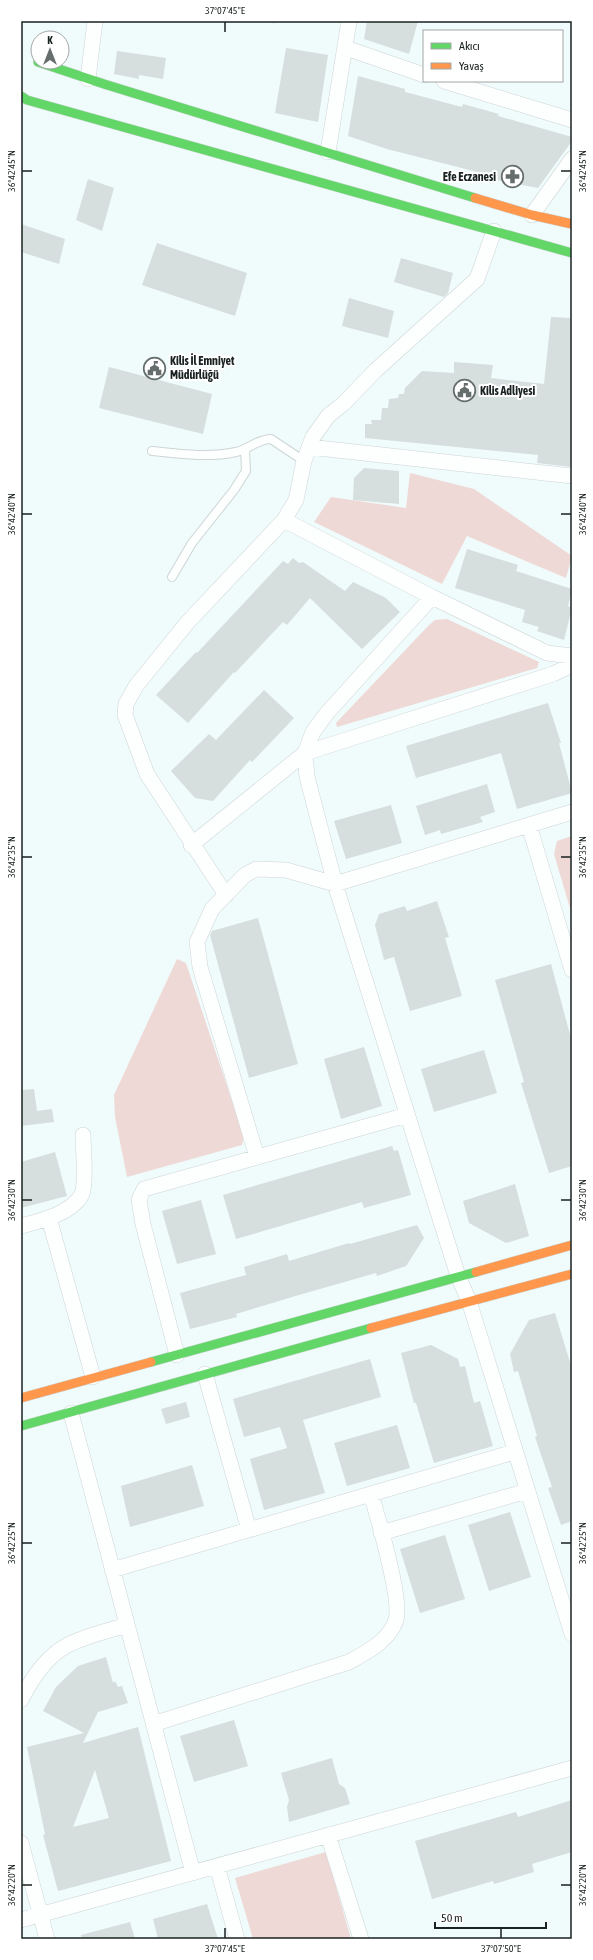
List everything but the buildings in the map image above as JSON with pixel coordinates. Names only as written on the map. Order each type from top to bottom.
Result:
[{"type":"street","points":[[88,79],[95,21]]},
{"type":"street","points":[[328,152],[346,48],[349,21]]},
{"type":"street","points":[[346,48],[423,75]]},
{"type":"street","points":[[62,70],[532,215],[570,221]]},
{"type":"street","points":[[447,82],[572,120]]},
{"type":"street","points":[[21,96],[27,100],[572,253]]},
{"type":"street","points":[[532,215],[572,159]]},
{"type":"street","points":[[226,895],[191,845],[147,774],[125,716],[126,704],[136,686],[187,623],[284,520],[296,500],[307,454],[313,437],[328,416],[343,404],[376,370],[477,279],[494,231]]},
{"type":"street","points":[[307,454],[572,476]]},
{"type":"street","points":[[284,520],[432,597],[546,653],[572,656]]},
{"type":"street","points":[[432,597],[327,713],[313,732],[305,753],[307,777],[336,884],[407,1115],[458,1276],[469,1301],[514,1452],[572,1634]]},
{"type":"street","points":[[191,845],[305,753],[552,674],[572,665]]},
{"type":"street","points":[[257,1157],[200,967],[197,942],[212,910],[245,875],[256,869],[286,870],[336,884],[572,812]]},
{"type":"street","points":[[529,825],[572,970]]},
{"type":"street","points":[[177,1355],[139,1200],[144,1189],[407,1115]]},
{"type":"street","points":[[21,1226],[49,1218],[72,1205],[82,1195],[84,1178],[83,1135]]},
{"type":"street","points":[[49,1218],[93,1376]]},
{"type":"street","points":[[21,1398],[93,1376],[177,1355],[572,1245]]},
{"type":"street","points":[[21,1426],[469,1301],[572,1274]]},
{"type":"street","points":[[205,1374],[249,1530]]},
{"type":"street","points":[[71,1413],[193,1873]]},
{"type":"street","points":[[112,1570],[514,1452]]},
{"type":"street","points":[[381,1533],[527,1491]]},
{"type":"street","points":[[153,1724],[349,1662],[371,1651],[391,1629],[396,1621],[397,1600],[371,1494]]},
{"type":"street","points":[[21,1700],[30,1683],[52,1656],[65,1646],[127,1625]]},
{"type":"street","points":[[21,1920],[572,1768]]},
{"type":"street","points":[[328,1836],[361,1939]]},
{"type":"street","points":[[21,1843],[47,1939]]},
{"type":"street","points":[[217,1866],[237,1939]]},
{"type":"lane","points":[[152,451],[190,456],[218,454],[245,449],[258,441],[271,440],[307,454]]},
{"type":"lane","points":[[172,577],[198,534],[230,495],[246,471],[245,449]]},
{"type":"shaded area","points":[[410,473],[474,489],[572,556],[566,578],[467,536],[442,584],[314,522],[331,497],[406,508]]},
{"type":"shaded area","points":[[447,619],[539,662],[537,668],[337,727],[336,723],[429,625],[435,620]]},
{"type":"shaded area","points":[[572,836],[572,915],[554,854],[557,841]]},
{"type":"shaded area","points":[[177,959],[186,963],[244,1137],[242,1145],[127,1177],[115,1117],[114,1095]]},
{"type":"shaded area","points":[[326,1852],[351,1939],[253,1939],[235,1878]]},
{"type":"traffic: fast","points":[[62,70],[475,198]]},
{"type":"traffic: fast","points":[[21,96],[27,100],[572,253]]},
{"type":"traffic: fast","points":[[151,1362],[476,1272]]},
{"type":"traffic: fast","points":[[21,1426],[371,1328]]},
{"type":"traffic: slow","points":[[475,198],[532,215],[572,224]]},
{"type":"traffic: slow","points":[[476,1272],[572,1245]]},
{"type":"traffic: slow","points":[[371,1328],[572,1274]]},
{"type":"traffic: slow","points":[[21,1398],[151,1362]]},
{"type":"place","name":"Efe Eczanesi","points":[[512,177]]},
{"type":"place","name":"Kilis İl Emniyet Müdürlüğü","points":[[154,368]]},
{"type":"place","name":"Kilis Adliyesi","points":[[465,391]]}]
